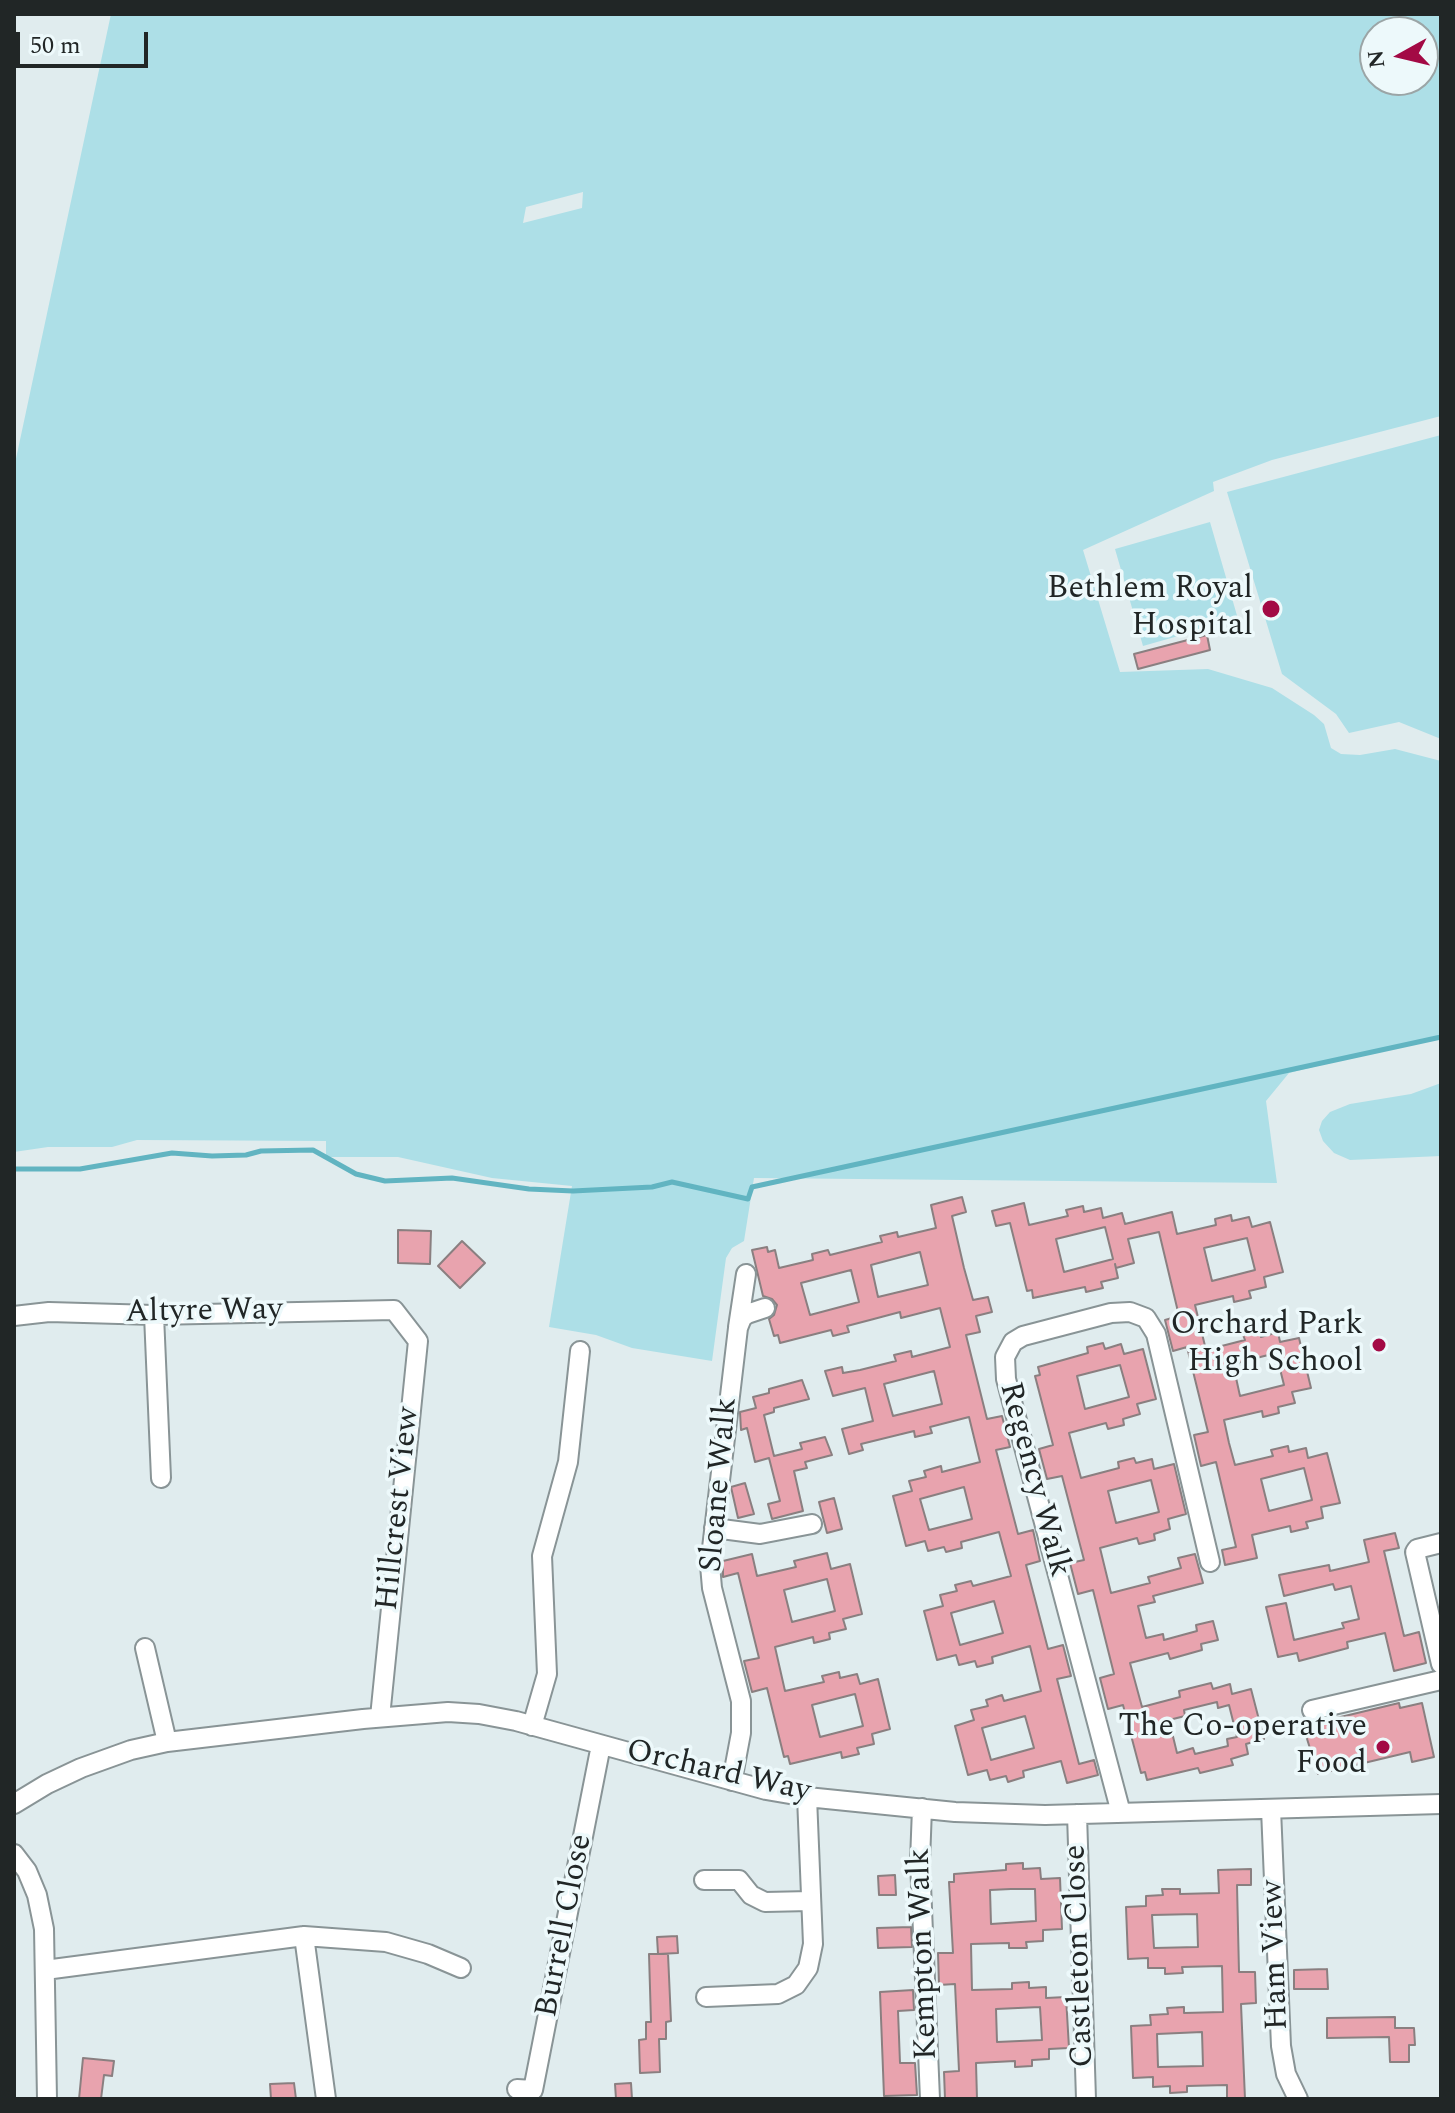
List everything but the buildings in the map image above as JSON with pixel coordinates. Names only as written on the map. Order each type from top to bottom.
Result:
[{"type":"street","name":"Sloane Walk","points":[[732,1781],[740,1748],[741,1701],[712,1588],[710,1565],[746,1274]]},
{"type":"street","points":[[738,1328],[747,1314],[765,1308]]},
{"type":"street","name":"Altyre Way","points":[[14,1316],[49,1312],[154,1315],[394,1310]]},
{"type":"street","name":"Hillcrest View","points":[[380,1717],[418,1341],[394,1310]]},
{"type":"street","name":"Regency Walk","points":[[1121,1813],[1006,1379],[1005,1357],[1013,1342],[1023,1336],[1111,1313],[1130,1312],[1146,1318],[1156,1334],[1210,1562]]},
{"type":"street","points":[[154,1315],[161,1478]]},
{"type":"street","points":[[532,1726],[547,1674],[542,1556],[568,1462],[580,1351]]},
{"type":"street","points":[[714,1528],[760,1534],[812,1524]]},
{"type":"street","points":[[1441,1543],[1415,1552],[1441,1664]]},
{"type":"street","points":[[145,1648],[167,1742]]},
{"type":"street","points":[[1312,1710],[1441,1680]]},
{"type":"street","name":"Orchard Way","points":[[14,1804],[47,1784],[89,1765],[131,1750],[167,1742],[380,1717],[464,1713],[497,1717],[732,1781],[807,1797],[922,1808],[998,1815],[1441,1804]]},
{"type":"street","name":"Burrell Close","points":[[517,2089],[533,2090],[601,1745]]},
{"type":"street","points":[[706,1997],[778,1994],[796,1985],[803,1977],[812,1957],[807,1797]]},
{"type":"street","name":"Kempton Walk","points":[[922,1808],[920,1861],[930,2099]]},
{"type":"street","name":"Ham View","points":[[1271,1809],[1281,2046],[1288,2080],[1298,2099]]},
{"type":"street","name":"Castleton Close","points":[[1077,1814],[1086,2099]]},
{"type":"street","points":[[14,1854],[27,1871],[37,1895],[44,1929],[47,2099]]},
{"type":"street","points":[[704,1880],[739,1880],[751,1895],[765,1902],[810,1901]]},
{"type":"street","points":[[45,1970],[304,1936],[386,1942],[428,1954],[461,1968]]},
{"type":"street","points":[[304,1936],[326,2099]]},
{"type":"shaded area","points":[[111,14],[1441,14],[1441,416],[1272,460],[1213,482],[1214,491],[1083,550],[1120,672],[1208,669],[1272,688],[1324,724],[1331,748],[1341,754],[1360,755],[1395,749],[1441,761],[1441,1035],[1289,1073],[1266,1101],[1277,1183],[754,1178],[744,1241],[732,1248],[726,1258],[712,1361],[632,1348],[596,1335],[549,1327],[572,1186],[492,1178],[398,1157],[326,1157],[326,1141],[137,1140],[112,1147],[48,1147],[14,1152],[14,468]],"holes":[[[583,192],[582,208],[523,223],[526,207]]]},
{"type":"shaded area","points":[[1441,435],[1441,739],[1399,722],[1349,733],[1336,714],[1282,674],[1227,492]]},
{"type":"shaded area","points":[[1210,522],[1238,619],[1143,646],[1115,549]]},
{"type":"shaded area","points":[[1441,1083],[1441,1156],[1350,1160],[1334,1153],[1323,1141],[1319,1130],[1330,1112],[1350,1104],[1411,1094]]},
{"type":"waterway","points":[[14,1169],[80,1169],[172,1153],[212,1156],[313,1150],[356,1174],[385,1181],[452,1178],[529,1189],[573,1191],[652,1187],[672,1182],[748,1199],[752,1187],[1441,1037]]},
{"type":"place","name":"Bethlem Royal Hospital","points":[[1271,609]]},
{"type":"place","name":"Orchard Park High School","points":[[1379,1345]]},
{"type":"place","name":"The Co-operative Food","points":[[1383,1747]]}]
